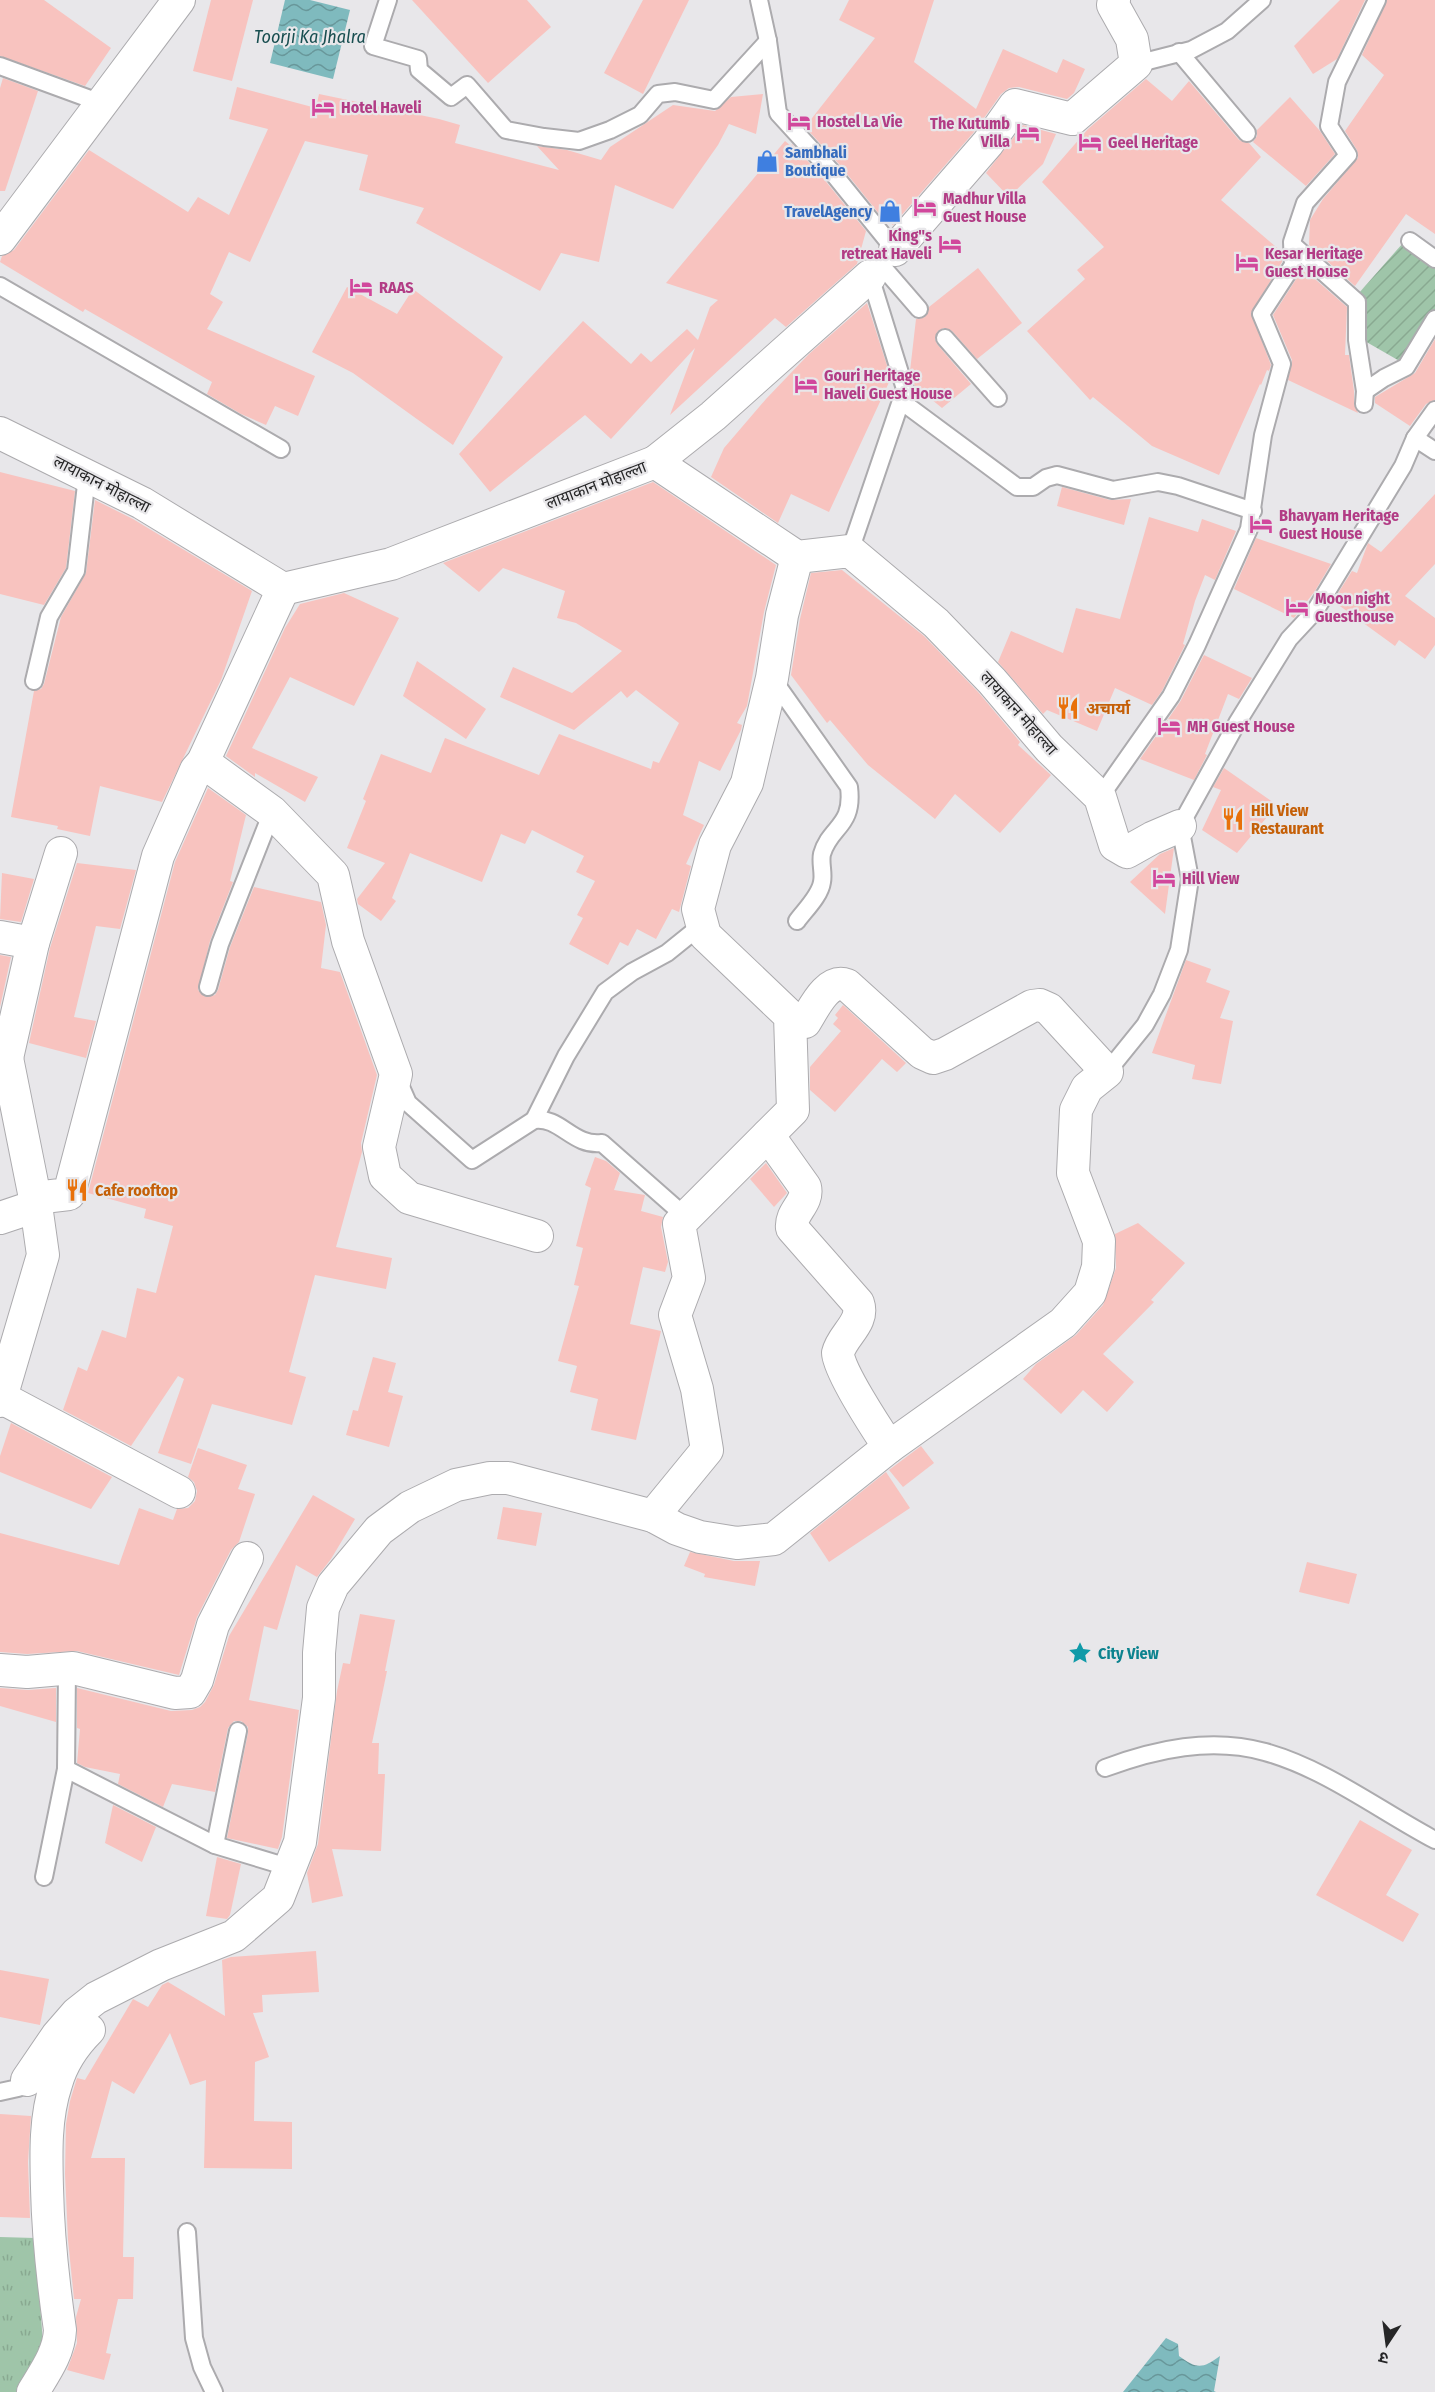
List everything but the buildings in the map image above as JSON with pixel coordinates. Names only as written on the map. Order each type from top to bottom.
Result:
[{"type":"street","points":[[0,239],[179,0]]},
{"type":"street","points":[[655,462],[713,416],[882,264],[988,142],[1015,105],[1072,118],[1136,63],[1132,39],[1113,5],[1114,0]]},
{"type":"street","name":"लायाकान मोहाल्ला","points":[[0,433],[142,503],[283,589],[391,564],[655,462],[797,557]]},
{"type":"street","points":[[14,2086],[77,2013],[96,1998],[129,1980],[191,1952],[234,1936],[278,1898],[300,1842],[319,1698],[319,1653],[323,1608],[333,1585],[379,1530],[410,1507],[456,1485],[490,1478],[508,1478],[653,1516],[677,1529],[718,1541],[737,1543],[774,1539],[888,1447],[1063,1323],[1090,1293],[1098,1267],[1099,1241],[1073,1173],[1076,1110],[1088,1088],[1107,1072],[1049,1009],[1040,1005],[1032,1006],[945,1054],[933,1058],[922,1053],[842,983],[830,987],[805,1022],[790,1016],[705,934],[698,909],[715,845],[747,783],[772,678],[782,615],[797,557],[850,551]]},
{"type":"street","name":"लायाकान मोहाल्ला","points":[[850,551],[936,624],[992,681],[1049,748],[1100,797],[1115,845],[1127,852],[1180,826]]},
{"type":"street","points":[[0,1218],[36,1202],[69,1194],[158,856],[196,770],[203,762],[283,589]]},
{"type":"street","points":[[203,762],[272,812],[333,875],[348,941],[396,1074],[379,1147],[385,1176],[409,1198],[537,1236]]},
{"type":"street","points":[[61,853],[33,943],[4,1058],[36,1202],[43,1255],[0,1398],[179,1492]]},
{"type":"street","points":[[0,937],[33,943]]},
{"type":"street","points":[[653,1516],[707,1450],[697,1389],[675,1315],[689,1278],[679,1224],[793,1110],[790,1016]]},
{"type":"street","points":[[768,1135],[805,1186],[806,1196],[793,1217],[792,1228],[858,1303],[860,1314],[838,1354],[839,1359],[845,1374],[888,1447]]},
{"type":"street","points":[[0,1670],[27,1672],[73,1668],[175,1693],[190,1692],[197,1680],[213,1625],[247,1558]]},
{"type":"street","points":[[33,2392],[56,2353],[60,2340],[48,2236],[46,2167],[47,2128],[54,2092],[62,2068],[77,2042],[118,2000],[129,1980]]},
{"type":"lane","points":[[388,0],[373,46],[418,58],[419,70],[451,97],[467,85],[506,130],[579,141],[610,130],[640,115],[658,94],[675,92],[714,100],[768,41]]},
{"type":"lane","points":[[759,0],[768,41],[778,113],[831,171],[882,264],[919,309]]},
{"type":"lane","points":[[1136,63],[1191,50],[1227,31],[1262,0]]},
{"type":"lane","points":[[1100,797],[1171,696],[1197,645],[1249,529],[1263,435],[1282,364],[1261,314],[1293,265],[1293,245],[1305,203],[1348,155],[1329,126],[1337,82],[1377,0]]},
{"type":"lane","points":[[1179,52],[1247,133]]},
{"type":"lane","points":[[0,66],[100,103]]},
{"type":"lane","points":[[1410,241],[1435,259]]},
{"type":"lane","points":[[1293,245],[1357,302],[1357,340],[1365,398],[1384,378],[1406,367],[1435,319]]},
{"type":"lane","points":[[850,551],[905,389],[882,264]]},
{"type":"lane","points":[[0,286],[281,449]]},
{"type":"lane","points":[[945,338],[998,398]]},
{"type":"lane","points":[[901,401],[1017,488],[1033,487],[1046,477],[1057,474],[1113,490],[1158,482],[1178,486],[1253,511]]},
{"type":"lane","points":[[1107,1072],[1145,1025],[1162,994],[1179,950],[1190,879],[1180,826],[1237,723],[1288,639],[1315,611],[1403,466],[1416,438],[1435,410]]},
{"type":"lane","points":[[1416,438],[1435,451]]},
{"type":"lane","points":[[34,681],[49,617],[76,571],[87,476]]},
{"type":"lane","points":[[772,678],[849,787],[850,808],[822,855],[822,884],[797,921]]},
{"type":"lane","points":[[208,987],[220,944],[272,812]]},
{"type":"lane","points":[[534,1120],[566,1056],[604,993],[632,972],[667,953],[703,924]]},
{"type":"lane","points":[[396,1074],[408,1102],[472,1160],[534,1120],[544,1118],[589,1145],[602,1143],[686,1217]]},
{"type":"lane","points":[[44,1877],[66,1769],[67,1670]]},
{"type":"lane","points":[[215,1845],[238,1731]]},
{"type":"lane","points":[[1105,1768],[1141,1755],[1187,1746],[1215,1745],[1265,1752],[1312,1771],[1435,1840]]},
{"type":"lane","points":[[66,1769],[215,1845],[291,1868]]},
{"type":"lane","points":[[187,2232],[194,2338],[202,2367],[214,2392]]},
{"type":"green space","points":[[1403,243],[1435,266],[1435,310],[1403,363],[1363,340],[1359,293]]},
{"type":"green space","points":[[0,2237],[35,2238],[43,2343],[16,2392],[0,2392]]},
{"type":"water","name":"Toorji Ka Jhalra","points":[[285,0],[310,0],[350,10],[333,79],[270,63]]},
{"type":"water","points":[[1166,2338],[1178,2344],[1179,2356],[1195,2365],[1204,2365],[1220,2356],[1214,2391],[1216,2392],[1123,2392]]},
{"type":"place","name":"Hotel Haveli","points":[[323,107]]},
{"type":"place","name":"Hostel La Vie","points":[[799,121]]},
{"type":"place","name":"The Kutumb Villa","points":[[1028,132]]},
{"type":"place","name":"Geel Heritage","points":[[1090,142]]},
{"type":"place","name":"Sambhali Boutique","points":[[767,161]]},
{"type":"place","name":"Madhur Villa Guest House","points":[[925,207]]},
{"type":"place","name":"TravelAgency","points":[[890,211]]},
{"type":"place","name":"King\"s retreat Haveli","points":[[950,244]]},
{"type":"place","name":"Kesar Heritage Guest House","points":[[1247,262]]},
{"type":"place","name":"RAAS","points":[[361,287]]},
{"type":"place","name":"Gouri Heritage Haveli Guest House","points":[[806,384]]},
{"type":"place","name":"Bhavyam Heritage Guest House","points":[[1261,524]]},
{"type":"place","name":"Moon night Guesthouse","points":[[1297,607]]},
{"type":"place","name":"अचार्या","points":[[1068,708]]},
{"type":"place","name":"MH Guest House","points":[[1169,726]]},
{"type":"place","name":"Hill View Restaurant","points":[[1233,819]]},
{"type":"place","name":"Hill View","points":[[1164,878]]},
{"type":"place","name":"Cafe rooftop","points":[[77,1190]]},
{"type":"place","name":"City View","points":[[1080,1653]]}]
